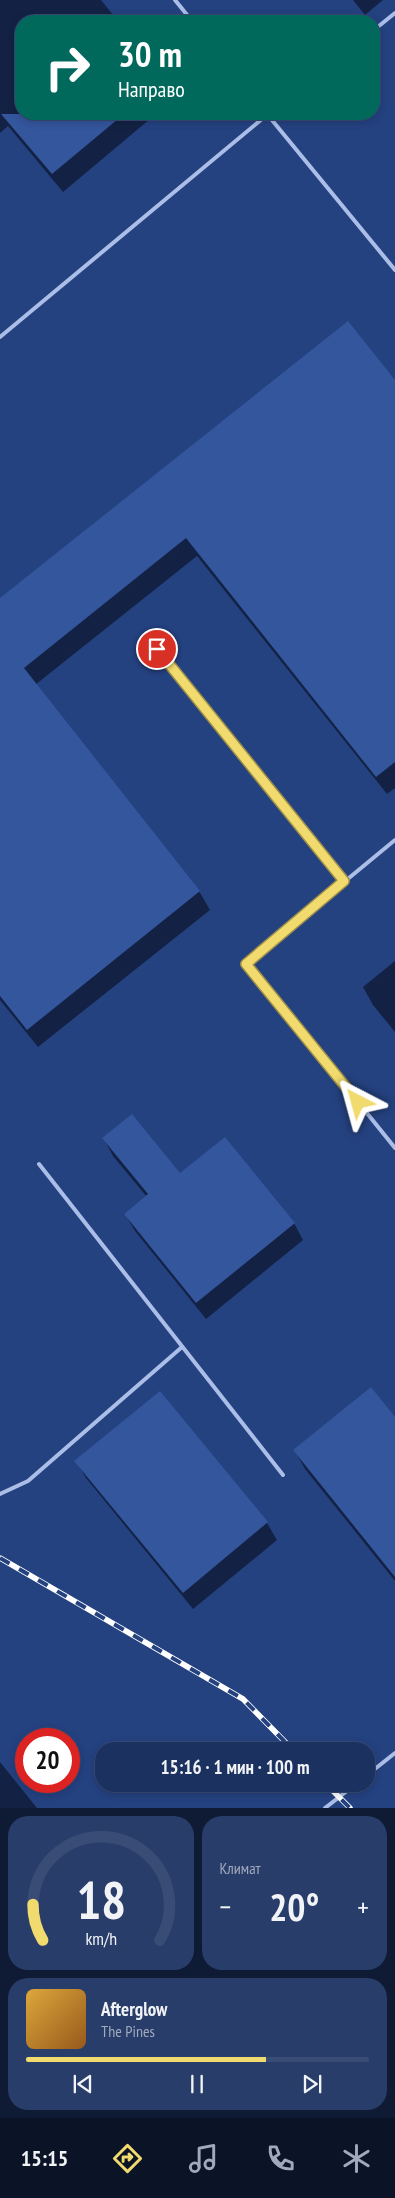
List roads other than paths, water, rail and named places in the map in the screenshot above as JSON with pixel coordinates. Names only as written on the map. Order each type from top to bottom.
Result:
[{"type":"lane","points":[[175,0],[187,15]]},
{"type":"lane","points":[[380,25],[395,13]]},
{"type":"lane","points":[[0,337],[260,120]]},
{"type":"lane","points":[[272,120],[395,270]]},
{"type":"lane","points":[[157,649],[344,881]]},
{"type":"lane","points":[[395,840],[246,964],[395,1148]]},
{"type":"lane","points":[[39,1164],[283,1475]]},
{"type":"lane","points":[[0,1494],[28,1481],[182,1347]]},
{"type":"lane","points":[[375,1769],[395,1753]]},
{"type":"lane","points":[[325,1808],[346,1792]]},
{"type":"railway","points":[[0,1558],[243,1699],[285,1742]]},
{"type":"railway","points":[[334,1792],[350,1808]]}]
